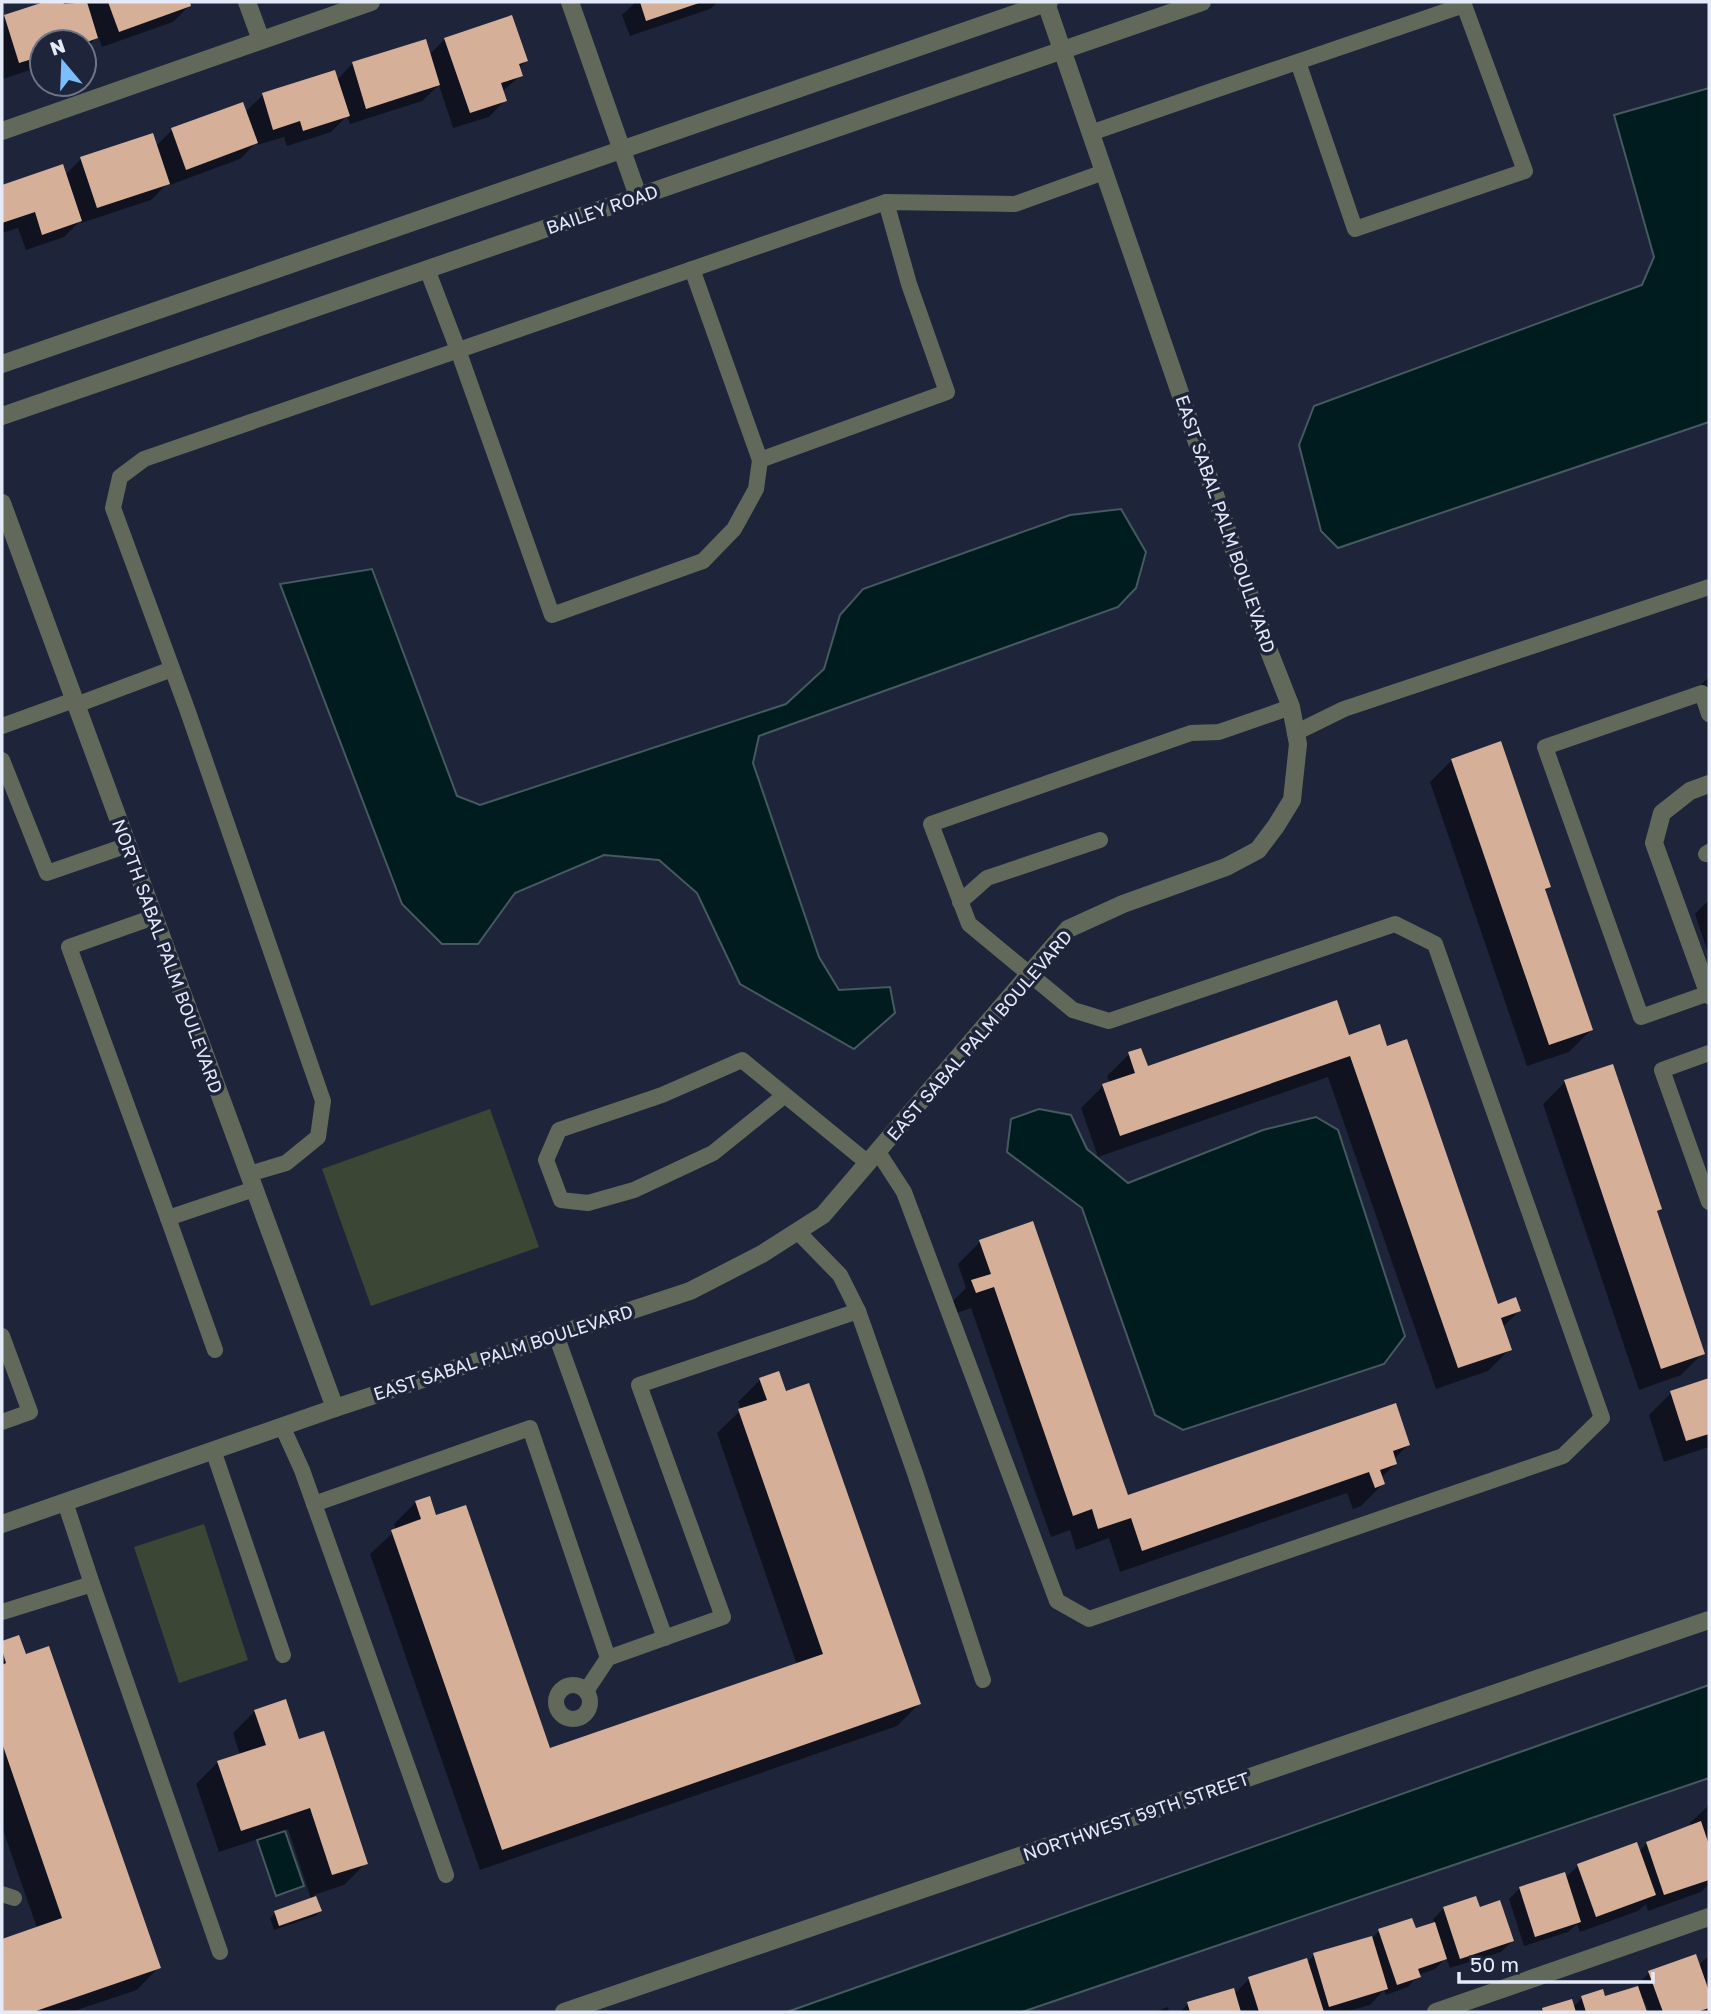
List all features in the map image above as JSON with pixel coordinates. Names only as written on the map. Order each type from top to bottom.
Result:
[{"type":"street","points":[[247,2],[261,40]]},
{"type":"street","points":[[2,131],[371,2]]},
{"type":"street","points":[[570,2],[638,196]]},
{"type":"street","points":[[2,364],[1048,2]]},
{"type":"street","name":"EAST SABAL PALM BOULEVARD","points":[[2,1524],[335,1408],[690,1291],[762,1254],[823,1215],[1068,929],[1123,904],[1226,867],[1258,850],[1276,826],[1292,800],[1297,744],[1291,707],[1267,646],[1048,2]]},
{"type":"street","name":"BAILEY ROAD","points":[[2,416],[1202,2]]},
{"type":"street","name":"NORTH SABAL PALM BOULEVARD","points":[[2,503],[335,1408]]},
{"type":"street","points":[[1708,991],[1654,843],[1662,813],[1690,791],[1709,784]]},
{"type":"street","name":"NORTHWEST 59TH STREET","points":[[564,2012],[1709,1620]]},
{"type":"street","points":[[1436,2012],[1461,2008],[1709,1917]]},
{"type":"lane","points":[[1091,133],[1467,3],[1525,171],[1355,229],[1298,62]]},
{"type":"lane","points":[[168,1218],[252,1182],[286,1163],[318,1137],[323,1101],[113,508],[120,477],[144,459],[886,202],[1015,204],[1104,172]]},
{"type":"lane","points":[[760,460],[947,392],[909,284],[886,202]]},
{"type":"lane","points":[[427,269],[552,615],[703,561],[734,529],[756,489],[760,460],[692,269]]},
{"type":"lane","points":[[1296,733],[1344,709],[1709,587]]},
{"type":"lane","points":[[2,726],[172,669]]},
{"type":"lane","points":[[1708,991],[1641,1017],[1545,747],[1702,693],[1709,714]]},
{"type":"lane","points":[[785,1096],[713,1153],[634,1190],[588,1203],[561,1200],[546,1160],[559,1130],[662,1095],[742,1060],[785,1096],[873,1158],[904,1192],[1057,1601],[1088,1619],[1563,1456],[1602,1418],[1435,944],[1395,924],[1109,1021],[1073,1010],[968,924],[931,824],[1191,733],[1219,733],[1291,707]]},
{"type":"lane","points":[[2,760],[47,873],[128,845]]},
{"type":"lane","points":[[960,902],[986,878],[1100,840]]},
{"type":"lane","points":[[154,917],[69,947],[215,1349]]},
{"type":"lane","points":[[1709,1053],[1662,1070],[1709,1202]]},
{"type":"lane","points":[[798,1232],[840,1275],[858,1311],[983,1680]]},
{"type":"lane","points":[[586,1691],[608,1658],[723,1617],[639,1385],[858,1311]]},
{"type":"lane","points":[[556,1335],[665,1638]]},
{"type":"lane","points":[[2,1336],[30,1412],[2,1422]]},
{"type":"lane","points":[[282,1426],[314,1504],[446,1875]]},
{"type":"lane","points":[[314,1504],[530,1428],[608,1658]]},
{"type":"lane","points":[[213,1450],[283,1655]]},
{"type":"lane","points":[[65,1502],[220,1952]]},
{"type":"lane","points":[[2,1612],[92,1584]]},
{"type":"shaded area","points":[[1709,88],[1709,422],[1338,548],[1321,531],[1299,445],[1314,406],[1642,285],[1654,257],[1614,115]]},
{"type":"shaded area","points":[[1121,509],[1146,552],[1136,588],[1118,607],[759,736],[753,763],[819,957],[839,990],[890,987],[895,1013],[854,1049],[740,984],[697,893],[659,860],[604,855],[515,893],[478,944],[442,944],[402,904],[280,584],[372,569],[457,796],[480,805],[786,704],[824,669],[840,615],[863,589],[1070,515]]},
{"type":"shaded area","points":[[490,1109],[539,1247],[371,1306],[322,1169]]},
{"type":"shaded area","points":[[1039,1109],[1071,1115],[1087,1149],[1128,1183],[1263,1130],[1316,1117],[1338,1130],[1405,1336],[1384,1364],[1183,1430],[1155,1415],[1082,1208],[1007,1152],[1011,1119]]},
{"type":"shaded area","points":[[204,1524],[248,1660],[179,1683],[134,1547]]},
{"type":"shaded area","points":[[1709,1685],[1709,1778],[1022,2012],[787,2012]]},
{"type":"shaded area","points":[[285,1831],[304,1886],[276,1896],[257,1840]]},
{"type":"building","points":[[44,2],[87,2],[95,28],[28,28],[28,60],[19,63],[4,15]]},
{"type":"building","points":[[108,2],[190,2],[191,6],[119,32]]},
{"type":"building","points":[[640,2],[702,2],[646,21]]},
{"type":"building","points":[[512,15],[528,61],[519,64],[523,76],[501,83],[507,101],[470,113],[444,38]]},
{"type":"building","points":[[426,39],[440,85],[366,109],[352,62]]},
{"type":"building","points":[[335,70],[350,116],[303,131],[300,121],[273,130],[262,93]]},
{"type":"building","points":[[243,102],[258,143],[186,170],[171,128]]},
{"type":"building","points":[[153,133],[170,184],[97,208],[80,157]]},
{"type":"building","points":[[63,164],[82,221],[42,235],[35,212],[2,223],[2,185]]},
{"type":"building","points":[[1501,741],[1551,887],[1545,889],[1593,1030],[1549,1045],[1451,759]]},
{"type":"building","points":[[1337,1000],[1349,1035],[1380,1024],[1387,1046],[1407,1039],[1498,1304],[1516,1297],[1521,1311],[1501,1318],[1512,1350],[1458,1368],[1350,1056],[1120,1136],[1102,1084],[1135,1073],[1128,1052],[1141,1048],[1148,1066]]},
{"type":"building","points":[[1613,1064],[1662,1209],[1657,1211],[1705,1354],[1661,1369],[1564,1080]]},
{"type":"building","points":[[1033,1221],[1128,1495],[1396,1403],[1410,1445],[1393,1451],[1397,1464],[1380,1470],[1385,1484],[1375,1488],[1369,1472],[1142,1551],[1131,1518],[1098,1529],[1092,1509],[1073,1516],[994,1287],[976,1293],[971,1280],[991,1274],[979,1240]]},
{"type":"building","points":[[779,1371],[786,1391],[809,1383],[921,1704],[502,1850],[391,1530],[421,1519],[415,1501],[430,1496],[436,1515],[466,1505],[550,1748],[823,1654],[738,1409],[767,1400],[759,1378]]},
{"type":"building","points":[[1709,1378],[1709,1434],[1686,1441],[1670,1391]]},
{"type":"building","points":[[19,1635],[26,1654],[49,1646],[161,1968],[33,2012],[2,2012],[2,1939],[62,1918],[2,1743],[2,1665],[6,1663],[2,1641]]},
{"type":"building","points":[[286,1699],[299,1739],[324,1731],[368,1864],[332,1875],[310,1808],[241,1831],[217,1761],[266,1745],[254,1710]]},
{"type":"building","points":[[1701,1821],[1709,1845],[1709,1880],[1664,1895],[1646,1842]]},
{"type":"building","points":[[1637,1842],[1656,1895],[1596,1917],[1577,1864]]},
{"type":"building","points":[[1565,1872],[1581,1922],[1535,1937],[1519,1887]]},
{"type":"building","points":[[316,1896],[322,1911],[279,1926],[274,1911]]},
{"type":"building","points":[[1476,1896],[1480,1907],[1500,1900],[1514,1941],[1460,1959],[1443,1907]]},
{"type":"building","points":[[1412,1918],[1416,1928],[1435,1922],[1447,1959],[1418,1969],[1421,1977],[1397,1985],[1378,1929]]},
{"type":"building","points":[[1372,1936],[1388,1989],[1329,2007],[1313,1953]]},
{"type":"building","points":[[1696,1954],[1709,1991],[1709,2008],[1697,2012],[1663,2012],[1648,1971]]},
{"type":"building","points":[[1307,1958],[1324,2012],[1259,2012],[1248,1977]]},
{"type":"building","points":[[1638,1986],[1647,2012],[1586,2012],[1581,1996],[1603,1989],[1605,1996]]},
{"type":"building","points":[[1234,1988],[1241,2012],[1190,2012],[1187,2002]]},
{"type":"building","points":[[1572,1999],[1576,2012],[1543,2012],[1542,2008]]}]
